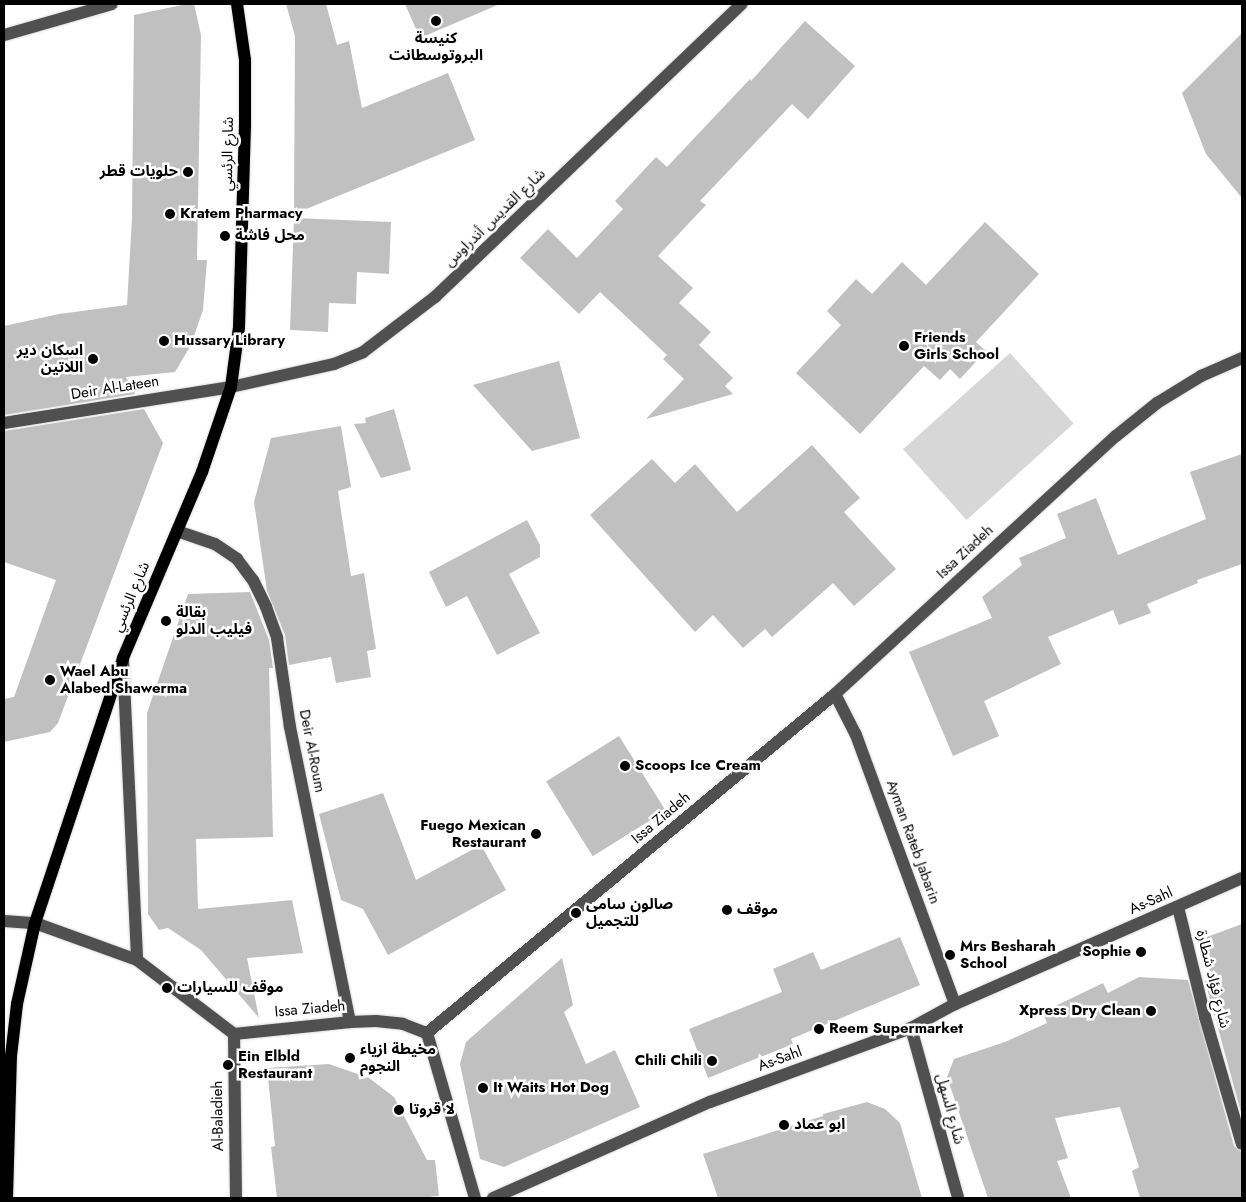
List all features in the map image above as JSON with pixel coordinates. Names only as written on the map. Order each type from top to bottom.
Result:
[{"type":"main road","name":"شارع الرئسي","points":[[7,1198],[11,1056],[19,995],[35,923],[123,658],[202,472],[231,387],[239,327],[245,134],[245,60],[236,4]]},
{"type":"street","points":[[4,35],[112,4]]},
{"type":"street","name":"شارع القديس أندراوس","points":[[231,387],[334,364],[363,352],[436,298],[742,4]]},
{"type":"street","name":"Issa Ziadeh","points":[[234,1034],[350,1022],[402,1024],[427,1033],[835,694],[1116,436],[1157,403],[1201,376],[1242,358]]},
{"type":"street","name":"Deir Al-Lateen","points":[[4,423],[231,387]]},
{"type":"street","name":"Deir Al-Roum","points":[[177,531],[215,544],[238,559],[256,586],[277,638],[290,727],[350,1022]]},
{"type":"street","points":[[123,658],[137,960]]},
{"type":"street","name":"Ayman Rateb Jabarin","points":[[835,694],[856,735],[955,1004]]},
{"type":"street","name":"As-Sahl","points":[[493,1198],[710,1102],[911,1028],[955,1004],[1242,878]]},
{"type":"street","name":"شارع فؤاد شطارة","points":[[1178,907],[1205,1017],[1242,1144]]},
{"type":"street","points":[[4,921],[35,923],[137,960],[234,1034]]},
{"type":"street","name":"شارع السهل","points":[[911,1028],[958,1198]]},
{"type":"street","points":[[427,1033],[475,1198]]},
{"type":"street","name":"Al-Baladieh","points":[[234,1034],[236,1198]]},
{"type":"shaded area","points":[[1010,353],[1074,424],[967,520],[903,449]]},
{"type":"building","points":[[194,4],[201,35],[197,260],[207,260],[203,310],[191,345],[175,372],[126,377],[135,394],[4,415],[4,326],[59,314],[127,305],[132,218],[134,15]]},
{"type":"building","points":[[286,4],[326,4],[337,45],[349,41],[362,108],[448,73],[475,140],[294,214],[295,36]]},
{"type":"building","name":"كنيسة البروتوسطانت","points":[[405,4],[500,4],[420,38]]},
{"type":"building","points":[[805,21],[855,66],[808,119],[792,104],[700,201],[706,205],[658,256],[693,288],[679,303],[711,332],[699,345],[733,378],[725,386],[733,394],[646,419],[684,379],[663,359],[667,355],[600,292],[579,314],[520,258],[548,229],[577,258],[623,209],[615,201],[656,157],[667,167],[750,79],[751,81]]},
{"type":"building","points":[[1242,33],[1242,198],[1206,154],[1182,93]]},
{"type":"building","points":[[294,218],[391,222],[389,274],[357,272],[356,304],[329,303],[328,332],[290,330]]},
{"type":"building","points":[[985,222],[1039,274],[976,342],[986,351],[960,379],[950,369],[940,380],[924,366],[860,434],[796,373],[841,325],[827,311],[856,279],[872,294],[902,262],[926,285]]},
{"type":"building","points":[[559,361],[580,438],[532,451],[473,385]]},
{"type":"building","points":[[144,409],[163,443],[58,723],[50,732],[4,742],[4,699],[14,697],[56,580],[4,562],[4,431]]},
{"type":"building","points":[[394,409],[411,470],[381,478],[354,424],[366,423],[365,418]]},
{"type":"building","points":[[341,426],[351,487],[338,491],[351,576],[364,573],[376,649],[367,651],[371,677],[336,683],[331,657],[289,665],[285,635],[267,591],[254,502],[271,438]]},
{"type":"building","points":[[812,445],[860,498],[844,512],[896,569],[854,606],[833,583],[772,637],[765,629],[743,648],[713,615],[695,632],[590,515],[652,459],[675,483],[695,464],[737,512]]},
{"type":"building","points":[[1242,454],[1242,564],[1197,580],[1198,583],[1147,604],[1151,613],[1119,625],[1113,610],[1048,637],[1061,664],[984,701],[999,736],[953,756],[909,652],[992,618],[982,597],[1022,565],[1019,558],[1066,538],[1057,514],[1096,498],[1118,555],[1206,519],[1190,472]]},
{"type":"building","points":[[527,520],[540,545],[540,557],[509,574],[540,633],[497,655],[467,596],[446,607],[429,572]]},
{"type":"building","points":[[250,592],[269,640],[273,668],[269,668],[273,837],[196,839],[198,909],[292,900],[303,953],[247,958],[259,1018],[201,950],[168,928],[159,930],[148,914],[147,713],[188,594]]},
{"type":"building","points":[[619,736],[666,811],[593,856],[546,782]]},
{"type":"building","points":[[383,793],[416,880],[481,845],[506,890],[388,955],[363,909],[341,900],[319,814]]},
{"type":"building","points":[[1242,924],[1242,1116],[1205,981],[1214,982],[1199,940]]},
{"type":"building","points":[[900,937],[920,985],[791,1039],[793,1044],[708,1078],[689,1029],[782,992],[773,969],[813,952],[821,970]]},
{"type":"building","points":[[562,958],[573,1005],[564,1012],[586,1064],[615,1050],[640,1107],[504,1167],[480,1159],[460,1064],[466,1042]]},
{"type":"building","points":[[1139,977],[1188,980],[1234,1146],[1242,1152],[1242,1198],[1140,1198],[1132,1171],[1139,1167],[1120,1107],[1055,1118],[1068,1158],[1057,1161],[1071,1198],[988,1198],[947,1077],[954,1059],[1005,1042],[1047,1023],[1043,1012],[1103,983],[1108,993]]},
{"type":"building","points":[[329,1064],[369,1078],[394,1097],[427,1160],[435,1160],[439,1196],[419,1198],[277,1198],[271,1147],[275,1146],[267,1068]]},
{"type":"building","points":[[867,1102],[885,1109],[900,1123],[922,1198],[718,1198],[703,1154],[823,1116],[823,1114]]},
{"type":"place","name":"كنيسة البروتوسطانت","points":[[436,21]]},
{"type":"place","name":"حلويات قطر","points":[[188,172]]},
{"type":"place","name":"Kratem Pharmacy","points":[[170,214]]},
{"type":"place","name":"محل فاشة","points":[[225,236]]},
{"type":"place","name":"Hussary Library","points":[[164,341]]},
{"type":"place","name":"Friends Girls School","points":[[904,346]]},
{"type":"place","name":"اسكان دير اللاتين","points":[[93,359]]},
{"type":"place","name":"بقالة فيليب الدلو","points":[[166,621]]},
{"type":"place","name":"Wael Abu Alabed Shawerma","points":[[50,680]]},
{"type":"place","name":"Scoops Ice Cream","points":[[625,766]]},
{"type":"place","name":"Fuego Mexican Restaurant","points":[[536,834]]},
{"type":"place","name":"موقف","points":[[727,910]]},
{"type":"place","name":"صالون سامى للتجميل","points":[[576,913]]},
{"type":"place","name":"Sophie","points":[[1141,952]]},
{"type":"place","name":"Mrs Besharah School","points":[[950,955]]},
{"type":"place","name":"موقف للسيارات","points":[[167,988]]},
{"type":"place","name":"Xpress Dry Clean","points":[[1151,1011]]},
{"type":"place","name":"Reem Supermarket","points":[[819,1029]]},
{"type":"place","name":"مخيطة ازياء النجوم","points":[[350,1058]]},
{"type":"place","name":"Chili Chili","points":[[712,1061]]},
{"type":"place","name":"Ein Elbld Restaurant","points":[[228,1065]]},
{"type":"place","name":"It Waits Hot Dog","points":[[483,1088]]},
{"type":"place","name":"لا قروتا","points":[[399,1110]]},
{"type":"place","name":"ابو عماد","points":[[784,1125]]}]
